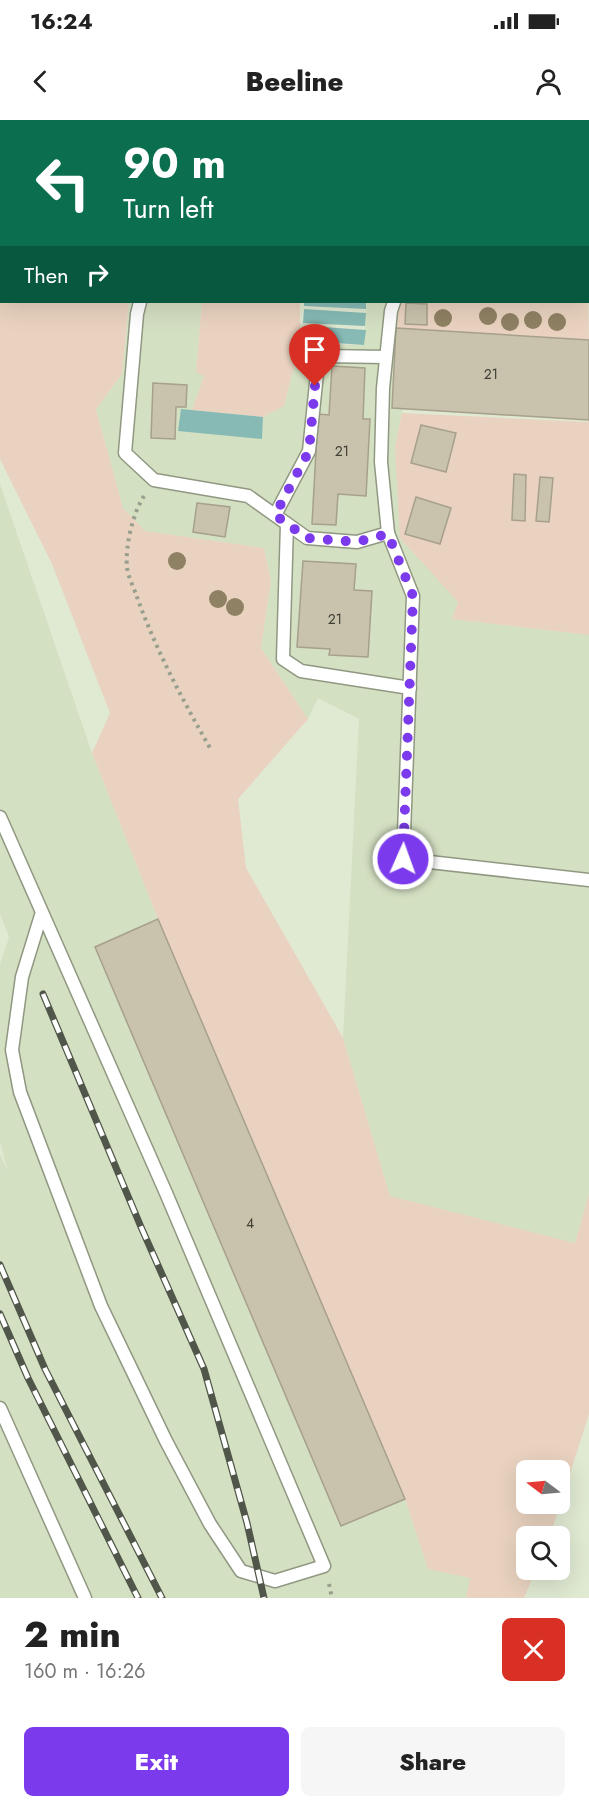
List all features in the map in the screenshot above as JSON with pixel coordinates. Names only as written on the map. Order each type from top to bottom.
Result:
[{"type":"lane","points":[[140,303],[125,453],[154,480],[248,496],[307,538],[357,542],[388,534]]},
{"type":"lane","points":[[394,303],[386,357],[381,462],[388,534],[413,596],[403,859],[589,880]]},
{"type":"lane","points":[[275,515],[309,451],[318,364],[323,356],[386,357]]},
{"type":"lane","points":[[287,524],[283,659],[300,671],[410,688]]},
{"type":"lane","points":[[0,817],[42,912],[166,1193],[324,1566],[275,1581],[241,1571],[210,1524],[166,1441],[101,1306],[20,1092],[12,1050],[22,977],[42,912]]},
{"type":"lane","points":[[0,1408],[85,1598]]},
{"type":"path","points":[[154,480],[139,505],[129,535],[127,567],[145,621],[167,670],[210,748]]},
{"type":"shaded area","points":[[0,303],[129,303],[122,374],[96,409],[123,508],[145,531],[264,548],[271,581],[261,648],[308,719],[238,799],[246,868],[343,1038],[390,1196],[575,1243],[589,1194],[589,1414],[570,1473],[570,1460],[516,1460],[516,1514],[557,1514],[553,1526],[516,1526],[516,1580],[531,1580],[524,1598],[466,1598],[470,1578],[428,1569],[405,1499],[158,919],[92,753],[110,713],[52,564],[0,459]]},
{"type":"shaded area","points":[[129,303],[202,303],[196,371],[204,376],[192,410],[181,410],[262,438],[263,417],[284,406],[300,343],[364,345],[367,303],[398,304],[397,327],[404,332],[402,413],[395,447],[401,538],[458,602],[453,619],[589,635],[589,1194],[575,1243],[390,1197],[343,1038],[359,719],[318,698],[308,719],[261,648],[271,581],[264,548],[145,531],[123,508],[96,409],[122,374]]},
{"type":"shaded area","points":[[202,303],[300,303],[300,343],[284,406],[263,417],[192,410],[204,376],[196,372]]},
{"type":"shaded area","points":[[399,303],[588,303],[589,342],[404,332],[397,327]]},
{"type":"shaded area","points":[[589,400],[589,635],[452,619],[458,602],[400,538],[395,447],[402,413],[588,422]]},
{"type":"shaded area","points":[[0,484],[92,753],[158,919],[405,1499],[428,1568],[471,1578],[466,1598],[0,1598],[0,1154],[8,1172],[0,1142],[0,964],[9,937],[0,914]]},
{"type":"water","points":[[304,303],[366,303],[366,309],[304,306]]},
{"type":"water","points":[[304,309],[366,313],[365,326],[303,323]]},
{"type":"water","points":[[309,326],[366,330],[364,345],[308,341]]},
{"type":"water","points":[[181,409],[263,417],[262,439],[178,431]]},
{"type":"building","points":[[406,303],[427,304],[427,325],[405,324]]},
{"type":"building","points":[[396,328],[589,340],[589,420],[392,408]]},
{"type":"building","points":[[332,366],[365,368],[363,419],[370,419],[366,496],[338,494],[336,525],[312,524],[318,414],[329,415]]},
{"type":"building","points":[[153,383],[187,385],[186,407],[176,407],[175,439],[151,438]]},
{"type":"building","points":[[421,425],[456,433],[446,472],[411,463]]},
{"type":"building","points":[[514,474],[526,475],[525,521],[512,520]]},
{"type":"building","points":[[540,477],[553,478],[549,522],[536,521]]},
{"type":"building","points":[[416,497],[451,508],[440,544],[405,534]]},
{"type":"building","points":[[197,503],[230,507],[225,537],[193,532]]},
{"type":"building","points":[[303,561],[356,564],[354,590],[372,591],[368,657],[329,655],[330,649],[297,647]]},
{"type":"building","points":[[158,919],[405,1499],[341,1526],[95,947]]},
{"type":"railway","points":[[43,994],[141,1227],[204,1369],[247,1523],[264,1598]]},
{"type":"railway","points":[[0,1265],[45,1369],[162,1598]]},
{"type":"railway","points":[[0,1314],[28,1378],[138,1598]]},
{"type":"route","points":[[315,386],[309,451],[275,515],[307,538],[357,542],[388,534],[413,596],[403,859]]}]
